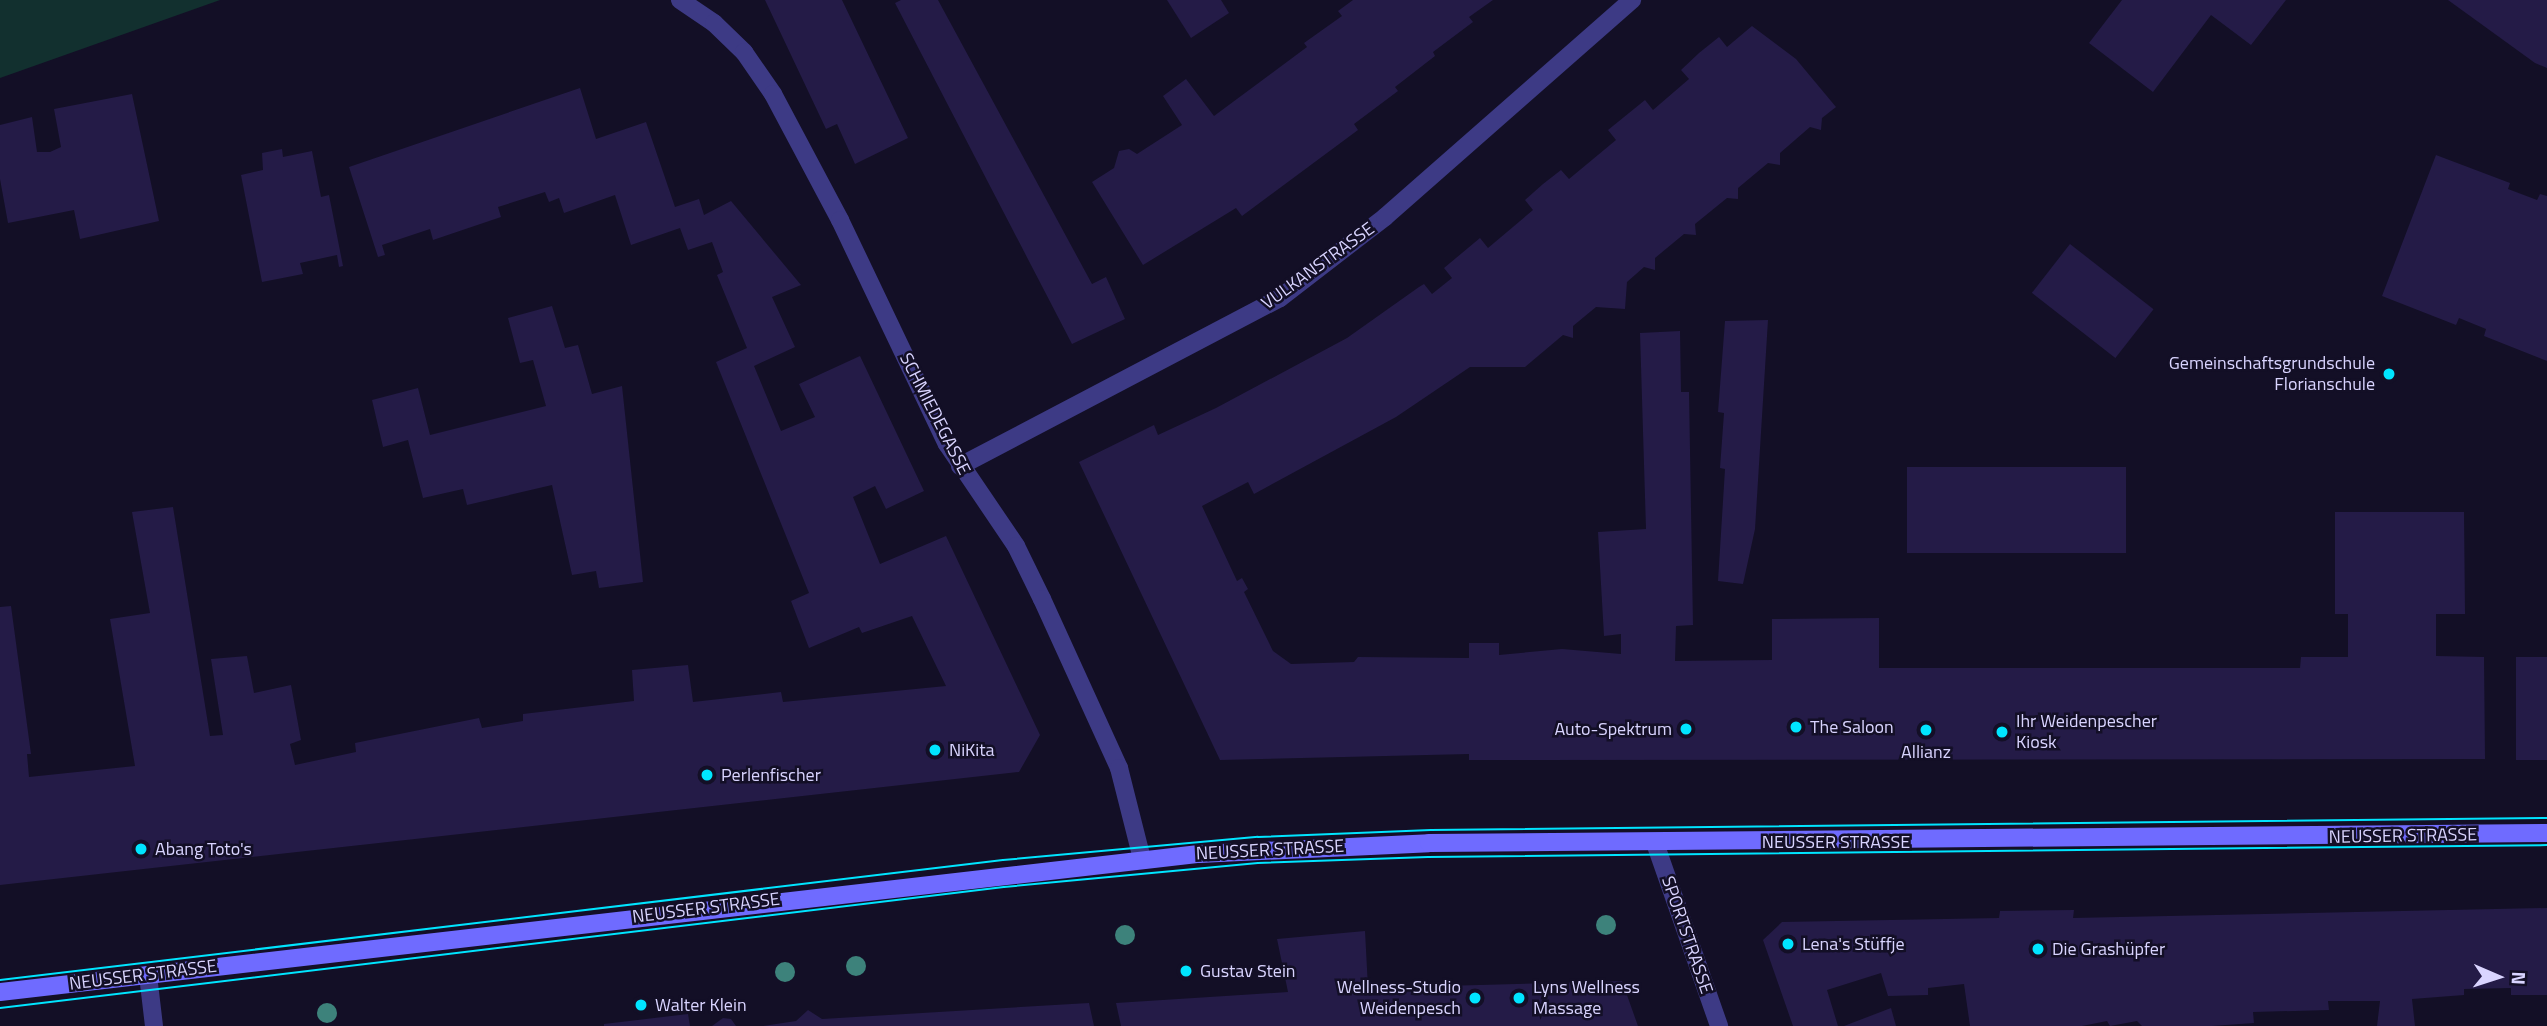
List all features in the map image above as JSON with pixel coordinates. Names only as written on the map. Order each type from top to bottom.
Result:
[{"type":"main road","name":"NEUSSER STRASSE","points":[[0,992],[1142,859],[1429,843],[2547,833]]},
{"type":"street","name":"SCHMIEDEGASSE","points":[[680,0],[714,23],[744,52],[773,94],[840,220],[960,466],[1016,546],[1042,599],[1119,768],[1142,859]]},
{"type":"street","name":"VULKANSTRASSE","points":[[960,466],[1280,298],[1385,217],[1632,0]]},
{"type":"street","name":"SPORTSTRASSE","points":[[1655,843],[1719,1026]]},
{"type":"street","points":[[148,975],[154,1026]]},
{"type":"green space","points":[[0,0],[220,0],[0,78]]},
{"type":"building","points":[[765,0],[842,0],[908,138],[855,164],[837,124],[826,129]]},
{"type":"building","points":[[901,0],[938,0],[1092,284],[1106,277],[1125,319],[1072,344],[895,3]]},
{"type":"building","points":[[1167,0],[1221,0],[1229,13],[1191,38]]},
{"type":"building","points":[[1353,0],[1493,0],[1469,17],[1473,22],[1433,52],[1435,56],[1395,87],[1398,91],[1354,124],[1358,130],[1242,216],[1236,208],[1143,265],[1092,182],[1114,168],[1119,151],[1129,149],[1137,154],[1182,125],[1163,96],[1186,79],[1214,116],[1307,47],[1304,43],[1342,16],[1338,11]]},
{"type":"building","points":[[2122,0],[2286,0],[2251,45],[2211,15],[2153,92],[2089,43]]},
{"type":"building","points":[[2448,0],[2547,0],[2547,68],[2535,63]]},
{"type":"building","points":[[1752,26],[1796,59],[1836,107],[1822,118],[1821,130],[1810,127],[1780,153],[1780,165],[1768,163],[1738,188],[1738,199],[1727,198],[1695,224],[1696,235],[1684,234],[1655,258],[1655,270],[1644,267],[1627,282],[1625,309],[1596,307],[1573,326],[1573,338],[1563,335],[1525,367],[1470,367],[1396,417],[1254,494],[1248,482],[1202,506],[1237,581],[1242,578],[1248,589],[1244,592],[1273,651],[1291,664],[1354,662],[1358,657],[1469,658],[1469,643],[1499,643],[1499,655],[1562,649],[1621,654],[1621,634],[1604,636],[1598,532],[1646,529],[1640,333],[1680,331],[1681,392],[1689,392],[1693,625],[1676,626],[1675,661],[1772,660],[1772,619],[1879,618],[1879,668],[2300,668],[2301,657],[2348,657],[2348,614],[2335,614],[2335,512],[2464,512],[2465,614],[2436,614],[2436,656],[2484,657],[2485,759],[1469,760],[1469,754],[1220,760],[1079,462],[1154,425],[1158,435],[1216,408],[1347,338],[1424,284],[1432,294],[1452,278],[1444,268],[1480,238],[1488,248],[1533,210],[1525,200],[1543,184],[1561,170],[1569,179],[1616,140],[1608,130],[1645,100],[1653,110],[1689,79],[1681,70],[1699,53],[1719,37],[1727,47]]},
{"type":"building","points":[[580,88],[596,139],[646,122],[675,207],[699,199],[704,215],[731,201],[801,285],[772,297],[795,347],[754,366],[781,431],[815,417],[799,384],[860,356],[924,491],[886,509],[875,486],[853,497],[880,564],[946,536],[1040,735],[1019,772],[0,885],[0,607],[11,606],[31,754],[27,754],[29,777],[135,766],[110,619],[150,613],[132,512],[173,507],[210,736],[223,735],[211,659],[247,656],[254,693],[291,685],[301,740],[290,744],[295,765],[356,752],[355,743],[479,718],[482,728],[523,721],[523,714],[634,701],[632,670],[688,665],[693,702],[781,692],[783,702],[946,686],[912,616],[862,633],[859,627],[809,648],[791,601],[809,593],[716,362],[747,348],[717,275],[723,272],[712,242],[688,250],[680,228],[631,245],[615,195],[564,213],[559,198],[549,202],[545,192],[498,207],[501,217],[433,240],[430,229],[382,245],[385,255],[378,257],[349,167]]},
{"type":"building","points":[[132,94],[159,221],[80,239],[74,210],[8,223],[0,179],[0,125],[32,117],[37,152],[50,152],[61,147],[54,109]]},
{"type":"building","points":[[282,149],[283,157],[312,151],[321,197],[329,195],[343,266],[339,267],[337,255],[300,263],[303,274],[262,282],[241,175],[263,170],[262,153]]},
{"type":"building","points":[[2436,155],[2510,183],[2508,189],[2537,200],[2540,194],[2547,196],[2547,361],[2484,336],[2486,329],[2459,318],[2456,325],[2382,296]]},
{"type":"building","points":[[2070,244],[2154,309],[2115,358],[2032,293]]},
{"type":"building","points":[[552,306],[565,348],[578,345],[592,394],[622,386],[643,582],[599,588],[596,571],[572,575],[552,485],[467,505],[463,489],[423,498],[408,440],[383,447],[372,400],[418,388],[430,435],[546,406],[533,360],[520,363],[508,318]]},
{"type":"building","points":[[1768,320],[1755,529],[1743,584],[1718,581],[1725,469],[1720,468],[1724,413],[1718,412],[1725,321]]},
{"type":"building","points":[[1907,467],[2126,467],[2126,553],[1907,553]]},
{"type":"building","points":[[2516,657],[2547,657],[2547,760],[2516,760]]},
{"type":"building","points":[[2547,908],[2547,995],[2511,995],[2511,988],[2464,989],[2464,995],[2412,999],[2415,1026],[2377,1026],[2380,1001],[2328,1001],[2329,1010],[2253,1012],[2254,1023],[2212,1026],[2142,1026],[2137,1021],[2110,1026],[2107,1021],[2082,1026],[1970,1026],[1964,984],[1928,988],[1928,995],[1888,996],[1881,973],[1827,990],[1838,1026],[1793,1026],[1763,940],[1782,922],[1999,918],[2000,911],[2074,910],[2073,918]]},
{"type":"building","points":[[1365,931],[1368,988],[1622,981],[1638,1026],[1121,1026],[1116,1003],[1288,992],[1277,939]]},
{"type":"building","points":[[1089,1003],[1094,1026],[763,1026],[796,1021],[808,1010],[822,1019]]},
{"type":"building","points":[[1891,1008],[1896,1026],[1844,1026]]},
{"type":"building","points":[[688,1014],[690,1026],[604,1026],[604,1024]]},
{"type":"building","points":[[723,1018],[731,1019],[736,1026],[712,1026]]},
{"type":"tram line","points":[[0,980],[1003,860],[1258,837],[1431,830],[2547,818]]},
{"type":"tram line","points":[[0,1008],[1004,887],[1258,863],[1428,857],[2547,845]]},
{"type":"place","name":"Gemeinschaftsgrundschule Florianschule","points":[[2389,374]]},
{"type":"place","name":"The Saloon","points":[[1796,727]]},
{"type":"place","name":"Auto-Spektrum","points":[[1686,729]]},
{"type":"place","name":"Allianz","points":[[1926,730]]},
{"type":"place","name":"Ihr Weidenpescher Kiosk","points":[[2002,732]]},
{"type":"place","name":"NiKita","points":[[935,750]]},
{"type":"place","name":"Perlenfischer","points":[[707,775]]},
{"type":"place","name":"Abang Toto's","points":[[141,849]]},
{"type":"place","name":"Lena's Stüffje","points":[[1788,944]]},
{"type":"place","name":"Die Grashüpfer","points":[[2038,949]]},
{"type":"place","name":"Gustav Stein","points":[[1186,971]]},
{"type":"place","name":"Wellness-Studio Weidenpesch","points":[[1475,998]]},
{"type":"place","name":"Lyns Wellness Massage","points":[[1519,998]]},
{"type":"place","name":"Walter Klein","points":[[641,1005]]}]
